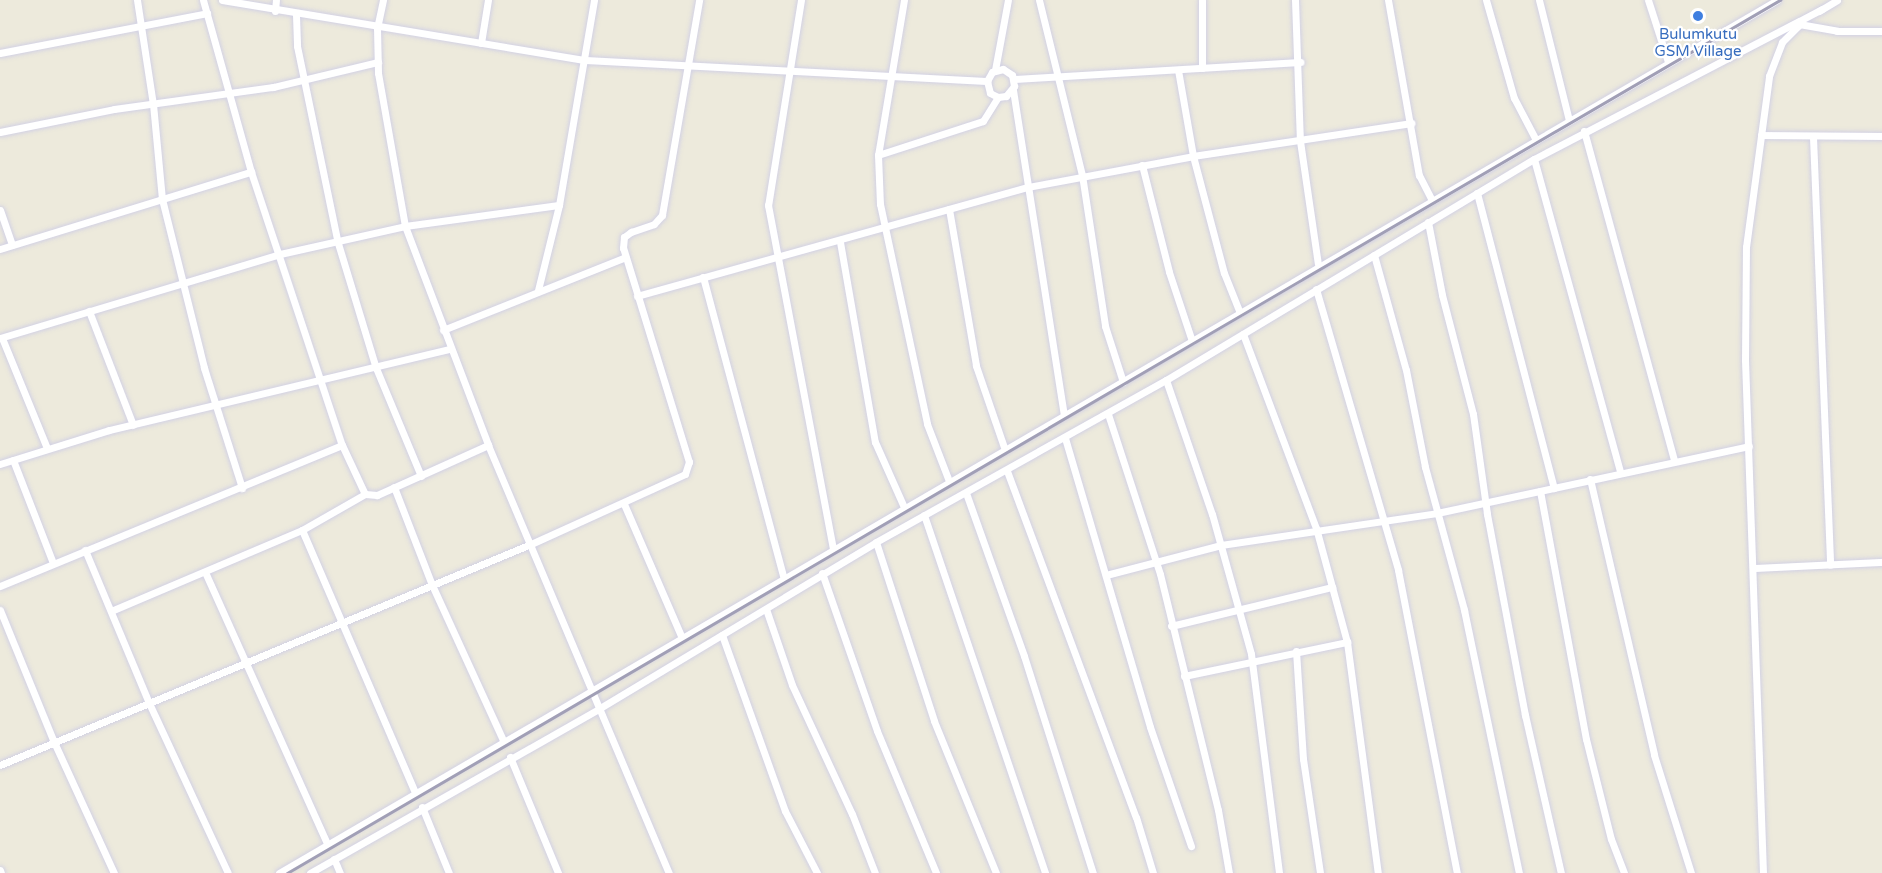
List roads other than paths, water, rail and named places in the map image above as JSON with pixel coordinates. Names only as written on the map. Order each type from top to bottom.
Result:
[{"type":"street","points":[[137,0],[153,104],[162,199],[182,282],[242,488]]},
{"type":"street","points":[[203,0],[251,172],[342,445],[366,494]]},
{"type":"street","points":[[222,0],[296,15],[584,60],[789,73],[987,81]]},
{"type":"street","points":[[274,11],[276,0]]},
{"type":"street","points":[[382,0],[377,28],[378,62],[405,226],[449,349],[488,445],[669,873]]},
{"type":"street","points":[[481,43],[488,0]]},
{"type":"street","points":[[538,290],[547,268],[594,0]]},
{"type":"street","points":[[0,765],[531,544],[624,504],[685,474],[689,462],[623,258],[624,237],[654,224],[662,215],[699,0]]},
{"type":"street","points":[[801,0],[768,205],[833,548]]},
{"type":"street","points":[[904,0],[878,155],[880,204],[927,424],[949,481]]},
{"type":"street","points":[[998,97],[988,89],[987,81],[995,70],[1008,0]]},
{"type":"street","points":[[1039,0],[1056,77],[1061,82],[1082,175],[1105,326],[1123,382]]},
{"type":"street","points":[[1202,0],[1202,68]]},
{"type":"street","points":[[1295,0],[1300,62],[1300,141],[1318,264]]},
{"type":"street","points":[[1388,0],[1412,123],[1419,175],[1432,200]]},
{"type":"street","points":[[1486,0],[1514,98],[1536,140]]},
{"type":"street","points":[[1539,0],[1569,120]]},
{"type":"street","points":[[1648,0],[1668,62]]},
{"type":"street","points":[[279,873],[414,792],[784,579],[833,548],[1123,382],[1318,264],[1777,0]]},
{"type":"street","points":[[1763,873],[1749,446],[1746,247],[1761,135],[1774,61],[1782,42],[1799,24],[1837,0]]},
{"type":"street","points":[[309,873],[600,708],[822,573],[1166,381],[1534,159],[1822,9]]},
{"type":"street","points":[[0,53],[207,13]]},
{"type":"street","points":[[296,15],[303,80],[338,240],[376,368],[421,476]]},
{"type":"street","points":[[1799,24],[1837,31],[1882,31]]},
{"type":"street","points":[[0,132],[153,104],[229,94],[303,80],[378,62]]},
{"type":"street","points":[[1014,79],[1300,62]]},
{"type":"street","points":[[995,70],[1007,70],[1014,79],[1013,90],[1064,414]]},
{"type":"street","points":[[1178,70],[1193,156],[1224,273],[1240,313]]},
{"type":"street","points":[[878,155],[983,121],[998,97],[1013,90]]},
{"type":"street","points":[[637,296],[840,242],[1028,187],[1082,175],[1193,156],[1412,123]]},
{"type":"street","points":[[1584,131],[1674,460]]},
{"type":"street","points":[[1761,135],[1882,136]]},
{"type":"street","points":[[1813,137],[1830,565]]},
{"type":"street","points":[[1534,159],[1620,472]]},
{"type":"street","points":[[1142,165],[1169,272],[1192,341]]},
{"type":"street","points":[[0,249],[251,172]]},
{"type":"street","points":[[1477,193],[1554,488]]},
{"type":"street","points":[[47,448],[1,338],[182,282],[338,240],[405,226],[559,205]]},
{"type":"street","points":[[949,209],[976,366],[1005,450]]},
{"type":"street","points":[[0,210],[12,245]]},
{"type":"street","points":[[1428,222],[1442,295],[1473,414],[1486,502],[1525,715],[1561,873]]},
{"type":"street","points":[[840,242],[875,442],[904,507]]},
{"type":"street","points":[[1374,255],[1406,370],[1437,513],[1464,610],[1519,873]]},
{"type":"street","points":[[443,330],[538,290],[623,258]]},
{"type":"street","points":[[703,277],[784,579]]},
{"type":"street","points":[[1316,289],[1385,520],[1457,873]]},
{"type":"street","points":[[89,311],[133,425]]},
{"type":"street","points":[[1243,334],[1316,528],[1347,642],[1378,873]]},
{"type":"street","points":[[0,464],[47,448],[133,425],[216,404],[322,382],[449,349]]},
{"type":"street","points":[[1166,381],[1221,545],[1252,661],[1279,873]]},
{"type":"street","points":[[1108,414],[1155,559],[1218,810],[1229,873]]},
{"type":"street","points":[[1065,438],[1150,727],[1191,846]]},
{"type":"street","points":[[0,586],[342,445]]},
{"type":"street","points":[[111,611],[302,530],[366,494],[377,495],[488,445]]},
{"type":"street","points":[[1106,575],[1155,559],[1221,545],[1316,528],[1437,513],[1674,460],[1749,446]]},
{"type":"street","points":[[13,460],[53,563]]},
{"type":"street","points":[[1007,471],[1136,817],[1153,873]]},
{"type":"street","points":[[1590,479],[1651,744],[1691,873]]},
{"type":"street","points":[[394,487],[432,585],[504,742]]},
{"type":"street","points":[[1540,490],[1588,748],[1611,839],[1624,873]]},
{"type":"street","points":[[966,493],[1024,656],[1093,873]]},
{"type":"street","points":[[624,504],[682,638]]},
{"type":"street","points":[[924,515],[1045,873]]},
{"type":"street","points":[[302,530],[414,792]]},
{"type":"street","points":[[876,542],[934,721],[996,873]]},
{"type":"street","points":[[85,550],[149,703],[228,873]]},
{"type":"street","points":[[1753,568],[1882,562]]},
{"type":"street","points":[[205,572],[327,843]]},
{"type":"street","points":[[822,573],[878,731],[936,873]]},
{"type":"street","points":[[1171,626],[1332,587]]},
{"type":"street","points":[[766,609],[792,684],[852,814],[875,873]]},
{"type":"street","points":[[0,610],[54,742],[114,873]]},
{"type":"street","points":[[722,635],[785,811],[817,873]]},
{"type":"street","points":[[1184,676],[1347,642]]},
{"type":"street","points":[[1296,651],[1304,759],[1320,873]]},
{"type":"street","points":[[510,757],[558,873]]},
{"type":"street","points":[[422,807],[449,873]]},
{"type":"street","points":[[334,858],[340,873]]},
{"type":"railway","points":[[287,873],[1780,0]]},
{"type":"place","name":"Bulumkutu GSM Village","points":[[1698,16]]}]
